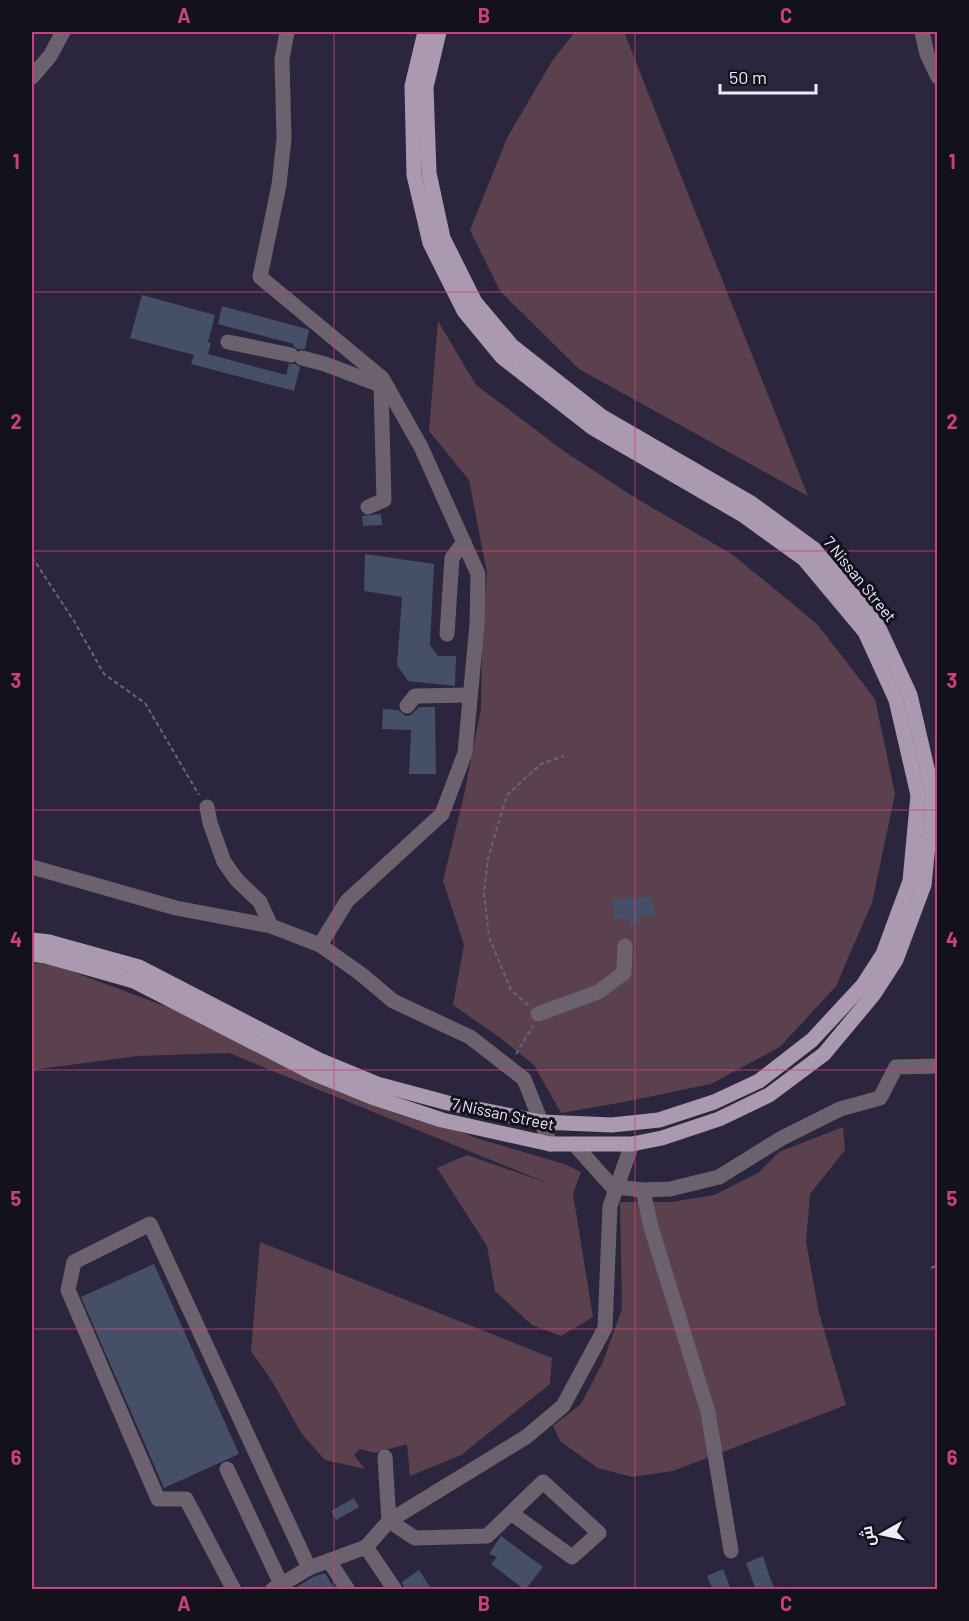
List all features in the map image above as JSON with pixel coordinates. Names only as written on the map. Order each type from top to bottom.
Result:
[{"type":"main road","name":"7 Nissan Street","points":[[32,940],[49,942],[139,967],[319,1060],[377,1084],[448,1103],[541,1122],[612,1125],[659,1120],[714,1102],[759,1081],[812,1040],[863,986],[883,954],[910,881],[918,795],[896,700],[865,632],[804,559],[743,515],[592,428],[502,357],[464,311],[430,243],[414,175],[412,86],[424,32]]},
{"type":"main road","name":"7 Nissan Street","points":[[32,954],[134,981],[313,1073],[372,1097],[442,1120],[550,1144],[632,1144],[662,1138],[729,1114],[769,1095],[824,1054],[874,994],[896,960],[924,885],[933,794],[910,695],[877,624],[814,549],[751,503],[601,416],[512,346],[475,302],[443,238],[429,173],[426,87],[439,32]]},
{"type":"street","points":[[32,77],[50,56],[63,32]]},
{"type":"street","points":[[288,32],[282,59],[284,139],[279,184],[260,277],[382,378],[384,386],[384,501],[368,507]]},
{"type":"street","points":[[922,32],[927,54],[938,78]]},
{"type":"street","points":[[228,342],[297,356],[384,386],[421,447],[478,574],[477,624],[465,753],[442,814],[347,901],[320,945]]},
{"type":"street","points":[[447,634],[452,558],[464,542]]},
{"type":"street","points":[[407,706],[414,696],[470,695]]},
{"type":"street","points":[[207,807],[210,823],[224,862],[260,902],[271,926]]},
{"type":"street","points":[[32,867],[177,908],[271,926],[320,945],[361,974],[393,1001],[470,1037],[524,1079],[550,1144]]},
{"type":"street","points":[[538,1014],[598,992],[624,973],[625,946]]},
{"type":"street","points":[[574,1144],[616,1189],[670,1189],[719,1177],[782,1138],[840,1109],[880,1098],[896,1067],[938,1066]]},
{"type":"street","points":[[227,1469],[276,1587],[309,1568],[366,1547],[389,1521],[526,1437],[563,1406],[605,1328],[610,1206],[632,1144]]},
{"type":"street","points":[[644,1190],[651,1227],[708,1412],[731,1551]]},
{"type":"street","points":[[234,1590],[186,1499],[158,1499],[68,1290],[74,1262],[150,1224],[309,1568]]},
{"type":"street","points":[[385,1456],[389,1521]]},
{"type":"street","points":[[389,1521],[415,1538],[487,1536],[543,1482],[599,1533],[572,1557],[511,1513]]},
{"type":"street","points":[[366,1547],[396,1590]]},
{"type":"street","points":[[329,1561],[348,1590]]},
{"type":"path","points":[[32,557],[74,621],[104,674],[145,703],[207,807]]},
{"type":"path","points":[[509,1067],[538,1014],[511,990],[489,937],[484,893],[488,858],[507,795],[541,764],[564,756]]},
{"type":"path","points":[[931,1268],[938,1265]]},
{"type":"shaded area","points":[[575,32],[624,32],[808,496],[579,369],[500,291],[470,230],[507,138],[552,61]]},
{"type":"shaded area","points":[[438,321],[476,385],[565,452],[634,497],[733,555],[817,624],[875,699],[895,794],[872,903],[836,986],[780,1047],[711,1084],[561,1113],[534,1065],[453,1005],[464,945],[443,881],[464,795],[481,709],[482,637],[487,573],[469,480],[429,431]]},
{"type":"shaded area","points":[[32,963],[52,964],[221,1027],[343,1085],[479,1139],[564,1164],[581,1172],[573,1194],[593,1317],[561,1336],[532,1325],[495,1291],[487,1246],[437,1168],[467,1155],[550,1184],[229,1053],[137,1056],[32,1070]]},
{"type":"shaded area","points":[[843,1127],[845,1150],[810,1194],[806,1242],[819,1313],[846,1405],[673,1471],[632,1477],[598,1468],[561,1442],[553,1426],[581,1404],[602,1364],[622,1309],[620,1202],[671,1202],[714,1195],[758,1173],[779,1152]]},
{"type":"shaded area","points":[[260,1242],[552,1358],[550,1384],[461,1455],[410,1476],[407,1444],[375,1453],[360,1449],[354,1455],[365,1469],[325,1460],[302,1434],[273,1383],[251,1351]]},
{"type":"building","points":[[142,295],[215,315],[208,342],[211,343],[208,354],[286,375],[289,364],[300,367],[294,391],[191,364],[194,355],[130,338]]},
{"type":"building","points":[[222,306],[309,330],[305,349],[298,349],[293,346],[294,344],[218,324]]},
{"type":"building","points":[[381,514],[382,525],[363,526],[362,516]]},
{"type":"building","points":[[365,554],[434,564],[430,645],[438,656],[456,656],[455,686],[408,681],[397,665],[402,597],[364,591]]},
{"type":"building","points":[[419,707],[435,707],[436,774],[409,774],[411,730],[382,729],[383,709],[398,710],[406,716],[411,715]]},
{"type":"building","points":[[652,896],[655,916],[639,917],[640,924],[629,925],[628,918],[614,920],[612,900]]},
{"type":"building","points":[[154,1264],[239,1454],[164,1488],[81,1297]]},
{"type":"building","points":[[354,1498],[359,1507],[336,1520],[331,1511]]},
{"type":"building","points":[[501,1536],[543,1567],[525,1590],[491,1564],[497,1557],[489,1554]]},
{"type":"building","points":[[763,1556],[775,1590],[756,1590],[746,1563]]},
{"type":"building","points":[[723,1569],[731,1590],[713,1590],[707,1576]]},
{"type":"building","points":[[419,1570],[432,1590],[405,1590],[402,1582]]},
{"type":"building","points":[[325,1573],[335,1590],[309,1590],[317,1584],[307,1590],[292,1590],[313,1577]]}]
